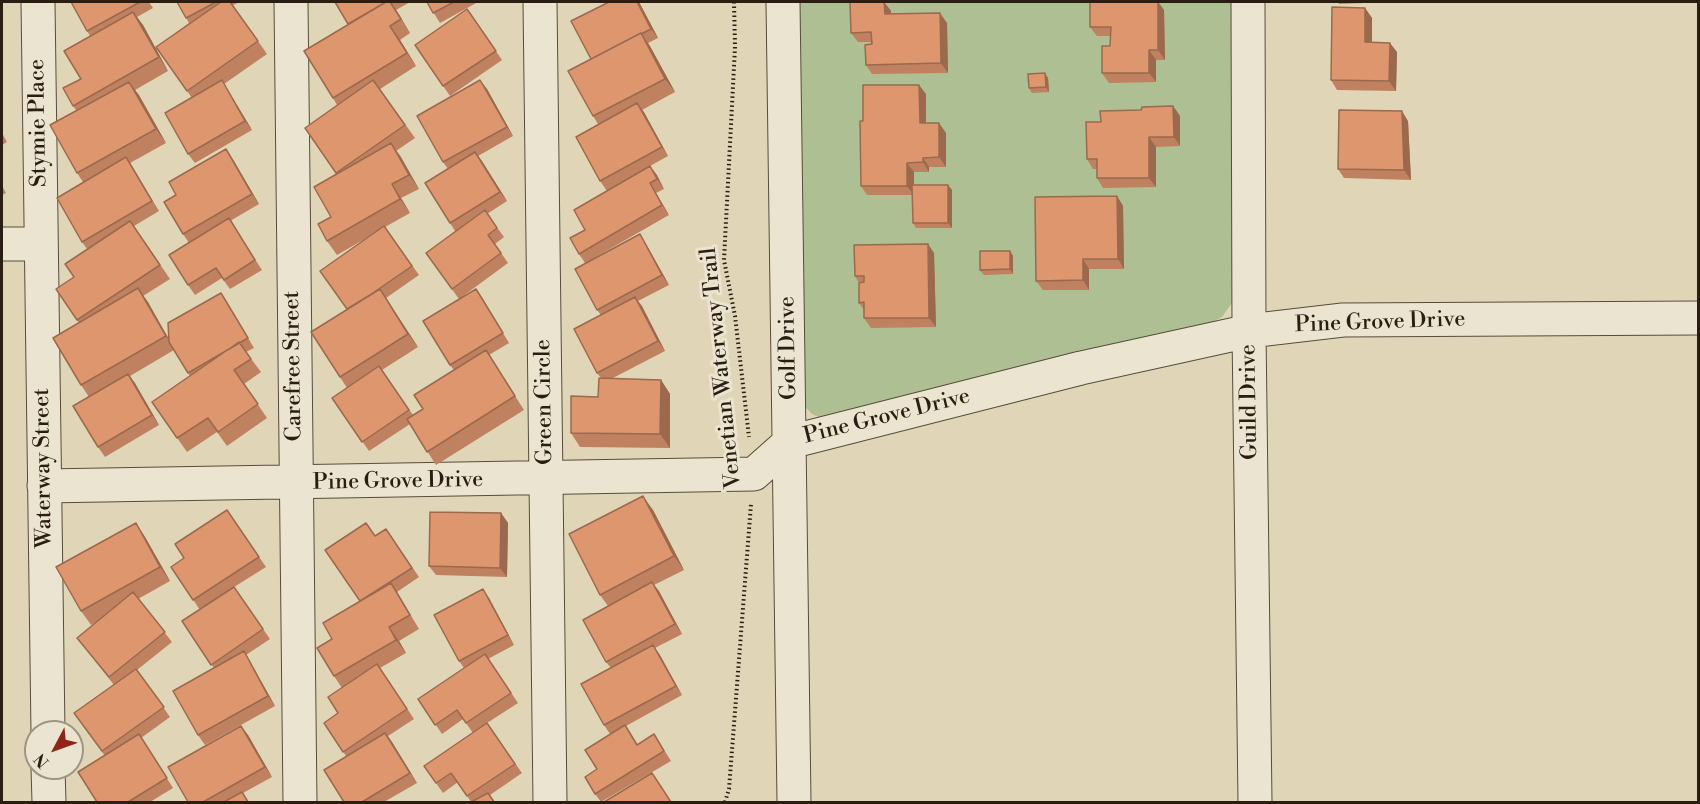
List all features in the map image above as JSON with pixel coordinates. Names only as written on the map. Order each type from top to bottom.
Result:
[{"type":"street","name":"Stymie Place","points":[[38,2],[41,244]]},
{"type":"street","name":"Carefree Street","points":[[291,2],[300,802]]},
{"type":"street","name":"Green Circle","points":[[540,2],[550,802]]},
{"type":"street","name":"Golf Drive","points":[[783,2],[794,802]]},
{"type":"street","name":"Guild Drive","points":[[1248,2],[1249,331],[1256,802]]},
{"type":"street","points":[[2,244],[41,244]]},
{"type":"street","name":"Waterway Street","points":[[41,244],[48,720]]},
{"type":"street","name":"Pine Grove Drive","points":[[44,486],[754,474],[790,441],[1081,368],[1249,331],[1343,321],[1698,318]]},
{"type":"street","points":[[48,780],[48,802]]},
{"type":"path","name":"Venetian Waterway Trail","points":[[725,802],[729,789],[754,474],[735,316],[724,260],[735,47],[734,2]]},
{"type":"green space","points":[[794,2],[1235,2],[1237,287],[1232,303],[1222,317],[1207,325],[823,419],[812,414],[804,406]]},
{"type":"building","points":[[71,2],[140,2],[87,31]]},
{"type":"building","points":[[177,2],[216,2],[186,18]]},
{"type":"building","points":[[221,2],[230,2],[258,41],[187,91],[156,47]]},
{"type":"building","points":[[335,2],[386,2],[348,24]]},
{"type":"building","points":[[386,2],[390,2],[401,19],[390,26],[407,53],[333,98],[304,51]]},
{"type":"building","points":[[427,2],[454,2],[433,13]]},
{"type":"building","points":[[609,2],[637,2],[651,29],[591,59],[571,21]]},
{"type":"building","points":[[850,2],[884,2],[885,14],[940,13],[941,63],[866,65],[865,45],[872,44],[871,32],[851,33]]},
{"type":"building","points":[[1090,2],[1158,2],[1158,50],[1149,50],[1149,73],[1102,73],[1102,46],[1110,46],[1111,27],[1090,27]]},
{"type":"building","points":[[1332,7],[1365,8],[1365,42],[1390,43],[1389,81],[1331,80]]},
{"type":"building","points":[[467,9],[496,51],[443,86],[415,45]]},
{"type":"building","points":[[133,12],[159,57],[73,106],[63,88],[81,79],[64,51]]},
{"type":"building","points":[[641,33],[665,79],[593,116],[568,71]]},
{"type":"building","points":[[1045,73],[1046,87],[1029,88],[1028,74]]},
{"type":"building","points":[[222,80],[245,121],[188,154],[165,113]]},
{"type":"building","points":[[373,80],[405,125],[336,173],[305,128]]},
{"type":"building","points":[[480,80],[507,127],[443,162],[417,116]]},
{"type":"building","points":[[129,82],[156,129],[77,173],[50,125]]},
{"type":"building","points":[[863,85],[919,85],[920,123],[939,123],[939,157],[923,158],[923,162],[907,163],[907,186],[861,186],[860,121],[863,121]]},
{"type":"building","points":[[637,103],[662,147],[600,181],[576,137]]},
{"type":"building","points":[[1173,106],[1174,137],[1149,137],[1149,178],[1097,178],[1097,159],[1087,159],[1086,122],[1101,122],[1100,111],[1141,110],[1142,107]]},
{"type":"building","points":[[1339,110],[1402,111],[1404,170],[1338,169]]},
{"type":"building","points":[[391,143],[409,175],[392,184],[400,199],[327,241],[318,224],[331,217],[314,187]]},
{"type":"building","points":[[226,149],[252,194],[183,234],[164,202],[176,195],[169,182]]},
{"type":"building","points":[[475,152],[500,192],[450,223],[425,183]]},
{"type":"building","points":[[126,157],[152,201],[82,242],[57,198]]},
{"type":"building","points":[[650,166],[657,179],[650,183],[662,205],[579,254],[570,238],[585,230],[574,210]]},
{"type":"building","points":[[912,185],[948,185],[948,223],[913,223]]},
{"type":"building","points":[[1117,196],[1118,259],[1083,259],[1083,280],[1036,281],[1035,197]]},
{"type":"building","points":[[485,210],[497,228],[488,235],[501,253],[452,289],[426,253]]},
{"type":"building","points":[[229,218],[255,260],[224,280],[216,268],[188,285],[169,255]]},
{"type":"building","points":[[130,221],[160,265],[77,320],[56,289],[74,277],[65,264]]},
{"type":"building","points":[[384,226],[412,266],[347,309],[320,271]]},
{"type":"building","points":[[640,234],[662,275],[597,310],[575,269]]},
{"type":"building","points":[[928,244],[929,318],[864,318],[864,302],[859,303],[859,283],[864,282],[864,276],[855,276],[854,245]]},
{"type":"building","points":[[980,251],[1010,251],[1010,269],[980,270]]},
{"type":"building","points":[[138,288],[166,336],[81,385],[53,338]]},
{"type":"building","points":[[380,289],[408,334],[340,377],[311,332]]},
{"type":"building","points":[[476,289],[503,333],[450,365],[423,321]]},
{"type":"building","points":[[221,293],[248,338],[188,373],[169,342],[168,323]]},
{"type":"building","points":[[635,297],[658,341],[597,373],[574,329]]},
{"type":"building","points":[[239,342],[251,359],[234,370],[258,404],[218,432],[208,418],[177,438],[152,402]]},
{"type":"building","points":[[486,350],[515,396],[427,452],[407,419],[423,409],[414,395]]},
{"type":"building","points":[[379,366],[409,410],[362,442],[332,398]]},
{"type":"building","points":[[128,374],[152,415],[98,447],[73,406]]},
{"type":"building","points":[[599,378],[661,380],[660,434],[571,433],[571,396],[598,397]]},
{"type":"building","points":[[643,496],[674,556],[600,595],[569,534]]},
{"type":"building","points":[[227,510],[259,557],[193,600],[171,567],[184,558],[175,544]]},
{"type":"building","points":[[430,512],[501,513],[500,568],[429,566]]},
{"type":"building","points":[[136,523],[160,567],[81,611],[56,567]]},
{"type":"building","points":[[366,523],[375,536],[386,529],[412,568],[360,601],[325,550]]},
{"type":"building","points":[[652,582],[675,624],[606,662],[583,620]]},
{"type":"building","points":[[391,583],[410,615],[389,627],[396,640],[334,676],[317,648],[332,639],[323,623]]},
{"type":"building","points":[[234,587],[263,629],[211,665],[182,621]]},
{"type":"building","points":[[483,589],[508,635],[459,661],[434,615]]},
{"type":"building","points":[[133,592],[165,632],[109,677],[77,638]]},
{"type":"building","points":[[653,645],[676,686],[604,725],[581,684]]},
{"type":"building","points":[[244,651],[268,696],[198,735],[173,691]]},
{"type":"building","points":[[485,654],[511,693],[466,723],[457,710],[435,725],[418,699]]},
{"type":"building","points":[[377,664],[407,709],[343,752],[324,723],[338,713],[328,697]]},
{"type":"building","points":[[136,669],[164,707],[102,751],[84,727],[84,720],[79,720],[74,713]]},
{"type":"building","points":[[487,723],[515,764],[467,796],[451,773],[436,783],[424,766]]},
{"type":"building","points":[[625,725],[637,745],[654,734],[664,751],[595,794],[585,777],[597,769],[585,750]]},
{"type":"building","points":[[241,726],[265,767],[203,802],[188,802],[168,767]]},
{"type":"building","points":[[385,733],[410,773],[362,802],[344,802],[324,770]]},
{"type":"building","points":[[139,734],[167,778],[128,802],[97,802],[83,780],[84,768]]},
{"type":"building","points":[[652,773],[671,802],[604,802]]},
{"type":"building","points":[[242,792],[248,802],[224,802]]},
{"type":"building","points":[[488,793],[494,802],[471,802]]}]
